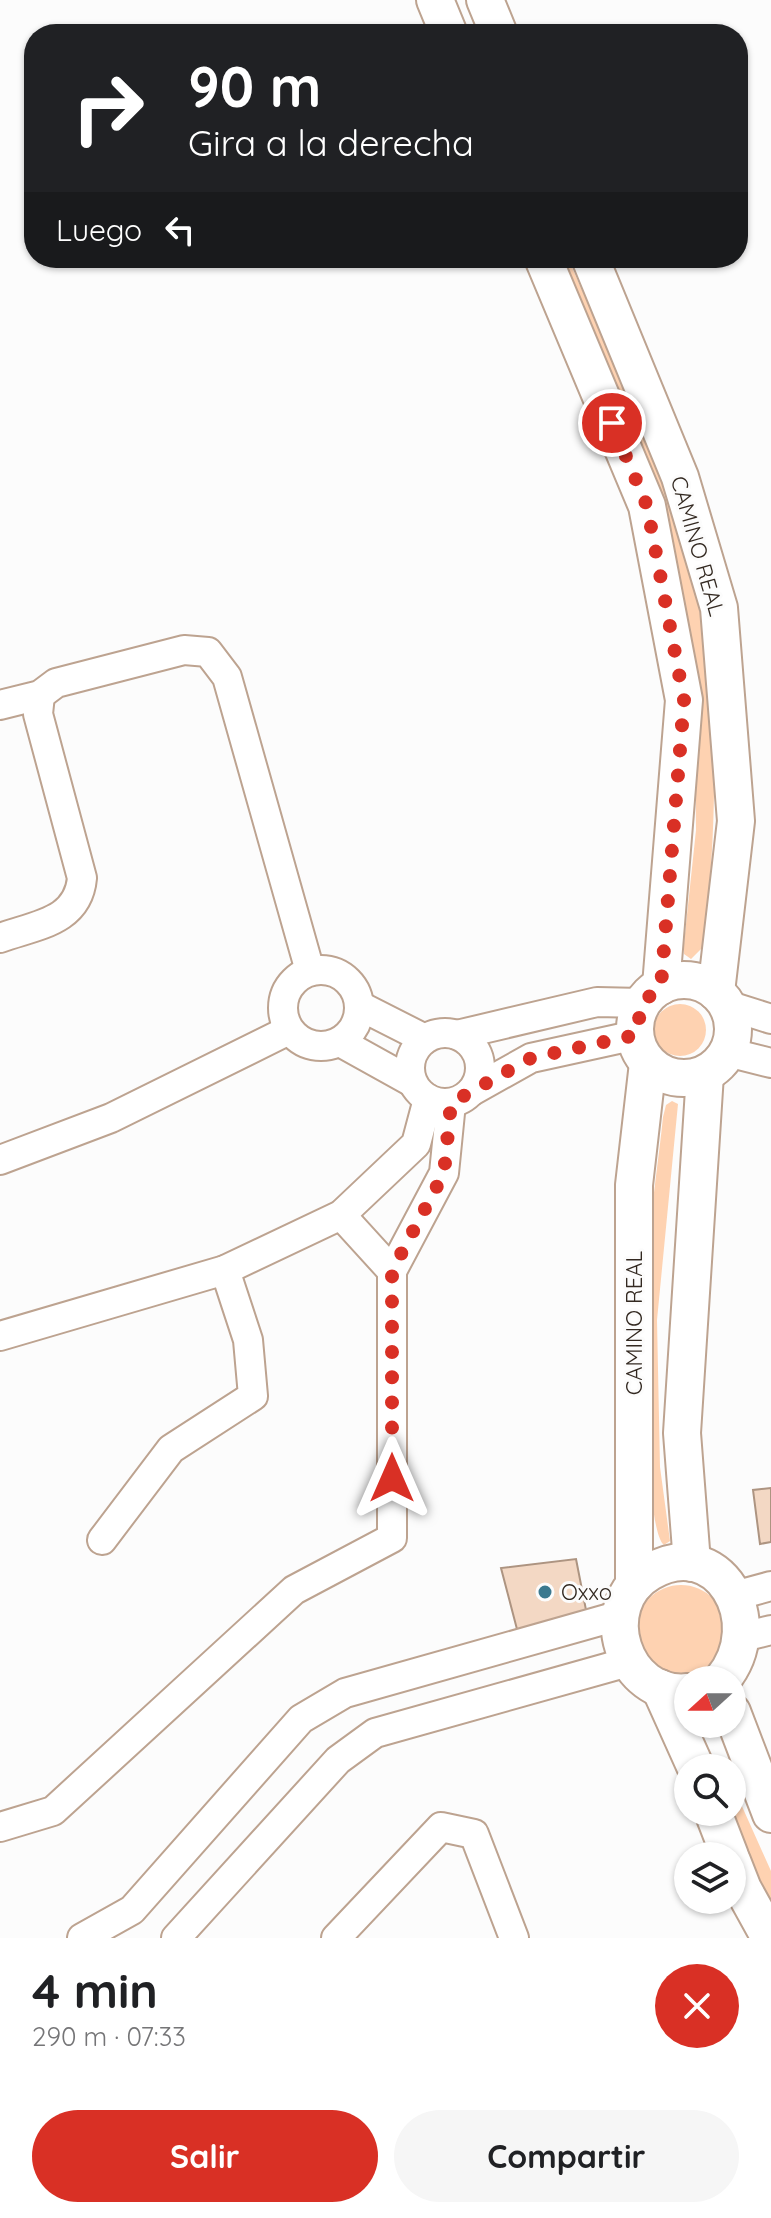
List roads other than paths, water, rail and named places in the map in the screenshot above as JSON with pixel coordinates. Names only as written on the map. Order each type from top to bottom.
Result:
[{"type":"main road","points":[[435,0],[445,24]]},
{"type":"main road","points":[[485,0],[495,24]]},
{"type":"main road","name":"CAMINO REAL","points":[[547,268],[647,506],[684,700],[647,1022],[634,1185],[627,1600],[620,1643],[628,1662]]},
{"type":"main road","name":"CAMINO REAL","points":[[594,268],[680,477],[719,608],[736,821],[722,998],[732,1021],[732,1038],[716,1063],[682,1433],[692,1563]]},
{"type":"main road","points":[[716,1063],[675,1077],[647,1022],[685,980],[702,983],[722,998]]},
{"type":"main road","points":[[627,1600],[650,1572],[670,1564],[692,1563],[755,1590],[746,1613],[759,1633],[736,1666]]},
{"type":"main road","points":[[628,1662],[642,1678],[674,1690]]},
{"type":"main road","points":[[742,1738],[771,1814]]},
{"type":"main road","points":[[746,1889],[770,1938]]},
{"type":"street","points":[[0,705],[40,695],[56,683],[113,668],[184,650],[208,652],[227,677],[310,971]]},
{"type":"street","points":[[0,938],[70,912],[80,896],[82,878],[38,714],[40,695]]},
{"type":"street","points":[[327,970],[343,977],[355,990],[360,1006],[358,1021],[340,1042],[322,1047],[304,1043],[289,1030],[283,1013],[285,996],[294,981],[310,971],[327,970]]},
{"type":"street","points":[[722,998],[771,1019]]},
{"type":"street","points":[[457,1035],[597,1002],[647,1022]]},
{"type":"street","points":[[360,1006],[425,1039]]},
{"type":"street","points":[[0,1336],[225,1270],[341,1215],[416,1144],[441,1094],[531,1058],[647,1022]]},
{"type":"street","points":[[0,1160],[111,1118],[289,1030]]},
{"type":"street","points":[[0,1827],[53,1811],[294,1590],[392,1538],[392,1271],[444,1173],[441,1094],[411,1058],[425,1039],[446,1032],[457,1035],[474,1049],[479,1059],[477,1081],[441,1094],[340,1042]]},
{"type":"street","points":[[716,1063],[771,1063]]},
{"type":"street","points":[[341,1215],[392,1271]]},
{"type":"street","points":[[102,1540],[171,1449],[253,1396],[248,1340],[225,1270]]},
{"type":"street","points":[[82,1938],[132,1910],[301,1719],[345,1693],[627,1600]]},
{"type":"street","points":[[176,1938],[338,1760],[375,1733],[628,1662]]},
{"type":"street","points":[[336,1938],[441,1827],[474,1834],[514,1938]]},
{"type":"place","name":"Oxxo","points":[[545,1592]]}]
